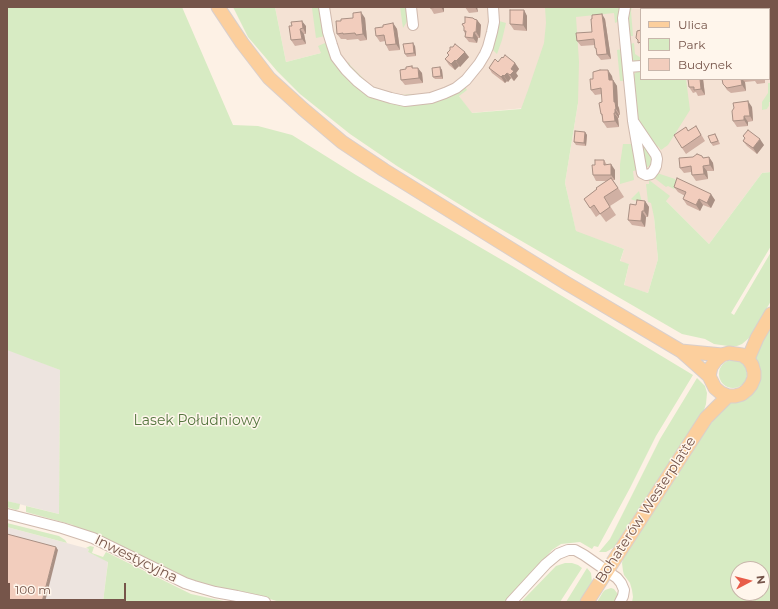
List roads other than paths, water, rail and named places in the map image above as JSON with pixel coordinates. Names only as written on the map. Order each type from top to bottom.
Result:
[{"type":"main road","points":[[218,7],[242,43],[269,78],[342,142],[384,170],[566,283],[681,351],[721,393],[728,396],[742,394],[751,385],[754,378],[752,365],[744,357],[729,353],[722,355],[681,351]]},
{"type":"main road","points":[[744,357],[771,314]]},
{"type":"main road","points":[[712,382],[711,368],[716,360],[722,355]]},
{"type":"main road","name":"Bohaterów Westerplatte","points":[[706,418],[712,382]]},
{"type":"main road","name":"Bohaterów Westerplatte","points":[[587,602],[706,418],[728,396]]},
{"type":"street","points":[[324,7],[328,32],[332,45],[336,56],[346,70],[371,92],[405,101],[431,98],[445,93],[464,82],[479,64],[488,47],[494,22],[493,7]]},
{"type":"street","points":[[411,7],[413,25]]},
{"type":"street","points":[[625,7],[623,18],[633,121]]},
{"type":"street","points":[[628,67],[640,66]]},
{"type":"street","name":"Inwestycyjna","points":[[7,514],[62,528],[93,538],[185,583],[214,592],[265,602]]},
{"type":"street","points":[[511,602],[546,564],[558,554],[568,550],[575,550],[584,555],[617,578],[624,590],[620,602]]},
{"type":"park label","name":"Lasek Południowy","points":[[197,421]]}]
